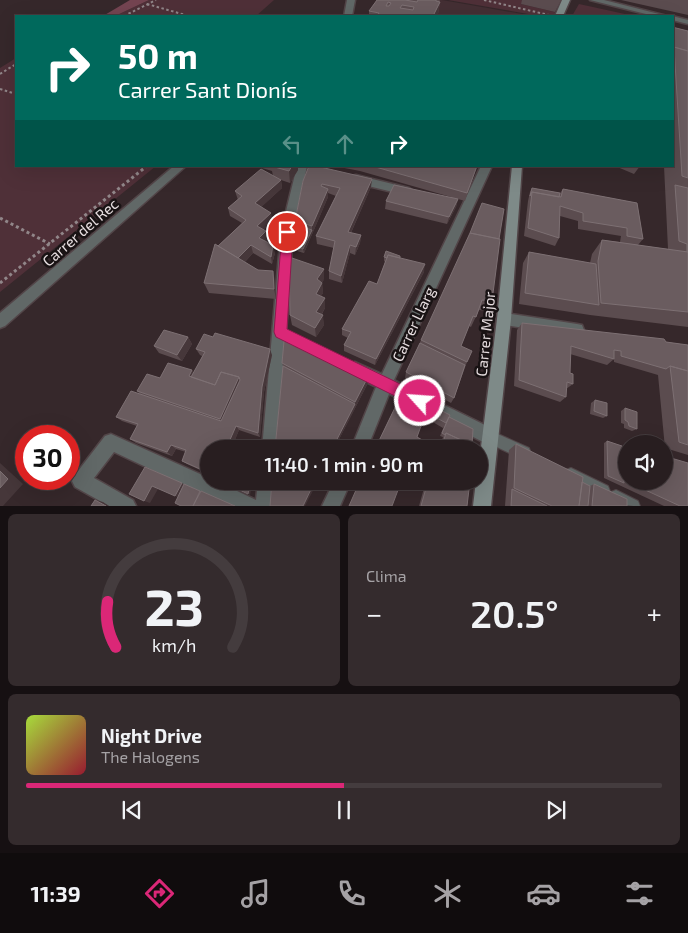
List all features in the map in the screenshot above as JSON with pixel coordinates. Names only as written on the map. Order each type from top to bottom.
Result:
[{"type":"street","points":[[348,15],[352,0]]},
{"type":"street","points":[[559,15],[566,0]]},
{"type":"street","points":[[594,0],[659,15]]},
{"type":"street","points":[[674,18],[688,22]]},
{"type":"street","name":"Carrer del Rec","points":[[0,322],[180,167]]},
{"type":"street","points":[[271,440],[287,232],[305,167]]},
{"type":"street","name":"Carrer Llarg","points":[[363,440],[385,384],[466,203],[485,167]]},
{"type":"street","name":"Carrer Major","points":[[482,506],[504,319],[517,167]]},
{"type":"street","points":[[348,178],[423,195]]},
{"type":"street","points":[[504,319],[588,331]]},
{"type":"street","points":[[280,332],[298,341]]},
{"type":"street","points":[[342,363],[490,436]]},
{"type":"street","points":[[127,506],[82,481],[111,442],[250,506]]},
{"type":"street","points":[[264,506],[265,490]]},
{"type":"street","points":[[331,506],[339,490]]},
{"type":"lane","points":[[490,436],[539,460]]},
{"type":"lane","points":[[556,468],[633,506]]},
{"type":"path","points":[[126,15],[156,0]]},
{"type":"path","points":[[484,0],[550,15]]},
{"type":"path","points":[[147,4],[186,15]]},
{"type":"path","points":[[0,74],[15,65]]},
{"type":"path","points":[[0,90],[15,94]]},
{"type":"path","points":[[0,283],[146,167]]},
{"type":"path","points":[[0,218],[50,244]]},
{"type":"shaded area","points":[[130,0],[149,0],[117,15],[105,15]]},
{"type":"shaded area","points":[[149,0],[274,0],[257,15],[117,15]]},
{"type":"shaded area","points":[[384,0],[442,0],[527,15],[373,15]]},
{"type":"shaded area","points":[[448,0],[524,0],[521,4],[555,12],[554,15],[534,15]]},
{"type":"shaded area","points":[[579,4],[629,15],[573,15]]},
{"type":"shaded area","points":[[15,59],[15,167],[155,167],[0,292],[0,68]]},
{"type":"building","points":[[377,0],[417,2],[418,0],[436,0],[440,2],[434,15],[378,15],[379,13],[369,11]],"holes":[[[402,5],[414,7],[413,10],[400,8]]]},
{"type":"building","points":[[674,28],[688,31],[688,51],[674,47]]},
{"type":"building","points":[[674,47],[688,51],[688,178],[682,176]]},
{"type":"building","points":[[275,167],[291,167],[289,171]]},
{"type":"building","points":[[309,167],[320,167],[372,179],[348,232],[361,235],[356,247],[350,245],[341,276],[329,271],[335,241],[316,236],[340,188],[322,184],[321,186],[328,189],[312,226],[295,221],[303,181]]},
{"type":"building","points":[[376,167],[477,167],[467,193]]},
{"type":"building","points":[[261,169],[281,180],[255,203],[271,213],[257,226],[266,231],[259,238],[273,245],[271,257],[251,245],[238,258],[218,246],[246,220],[228,208],[242,196],[235,191]]},
{"type":"building","points":[[394,185],[458,199],[449,217],[386,201]]},
{"type":"building","points":[[675,185],[688,188],[688,252],[687,244],[679,241]]},
{"type":"building","points":[[532,188],[560,193],[559,197],[532,192],[530,196]]},
{"type":"building","points":[[563,189],[637,203],[643,239],[627,236],[627,228],[583,221],[583,213],[560,206],[559,238],[528,228],[532,192],[561,197]]},
{"type":"building","points":[[482,203],[504,209],[499,239],[470,233]]},
{"type":"building","points":[[296,225],[312,230],[303,249],[292,246]]},
{"type":"building","points":[[470,233],[500,239],[492,301],[482,300],[476,317],[473,316],[461,346],[472,351],[467,362],[421,340]]},
{"type":"building","points":[[602,240],[688,252],[688,312],[601,303],[598,261]]},
{"type":"building","points":[[215,244],[258,270],[273,271],[274,289],[204,283]]},
{"type":"building","points":[[386,251],[400,256],[400,258],[388,255],[387,258],[384,257]]},
{"type":"building","points":[[529,252],[596,264],[599,305],[525,293]]},
{"type":"building","points":[[388,255],[425,264],[376,359],[344,345],[351,332],[342,329],[369,281],[377,284]]},
{"type":"building","points":[[289,257],[324,269],[317,279],[322,283],[316,294],[325,298],[316,312],[323,315],[315,328],[290,315]]},
{"type":"building","points":[[522,323],[664,339],[666,342],[688,345],[688,371],[670,366],[666,369],[621,356],[621,351],[614,350],[614,359],[571,346],[570,373],[573,374],[573,384],[567,382],[566,397],[519,380]]},
{"type":"building","points":[[164,330],[188,337],[177,355],[154,346]]},
{"type":"building","points":[[285,330],[370,373],[355,402],[282,363]]},
{"type":"building","points":[[215,333],[270,349],[262,387],[258,433],[236,426],[230,440],[200,440],[200,469],[182,461],[186,450],[171,445],[167,452],[130,439],[138,424],[116,417],[131,391],[221,421],[240,380],[239,377],[221,372],[215,385],[191,377],[205,352],[196,349],[204,334],[213,337]]},
{"type":"building","points":[[420,343],[465,365],[454,398],[406,372]]},
{"type":"building","points":[[168,363],[192,370],[189,376],[215,385],[221,372],[239,377],[220,419],[137,391],[147,374],[160,378]]},
{"type":"building","points":[[283,366],[355,404],[337,440],[276,440]]},
{"type":"building","points":[[670,366],[688,371],[688,445],[679,442]]},
{"type":"building","points":[[403,391],[450,415],[446,423],[426,412],[417,437],[422,440],[379,440]]},
{"type":"building","points":[[595,400],[607,403],[607,416],[594,411]]},
{"type":"building","points":[[625,408],[637,412],[637,429],[629,426],[625,420]]},
{"type":"building","points":[[449,417],[473,429],[472,440],[461,440],[442,433]]},
{"type":"building","points":[[446,433],[461,440],[444,440]]},
{"type":"building","points":[[607,441],[618,445],[618,480],[608,476]]},
{"type":"building","points":[[516,444],[583,477],[579,506],[552,506],[514,488]]},
{"type":"building","points":[[673,459],[688,463],[688,506],[680,506],[645,490],[673,490]]},
{"type":"building","points":[[145,467],[182,483],[175,496],[152,486],[144,501],[129,494]]},
{"type":"building","points":[[0,471],[8,479],[0,488]]},
{"type":"building","points":[[582,482],[590,486],[588,506],[579,506]]},
{"type":"building","points":[[184,484],[200,491],[193,506],[181,506],[175,503]]},
{"type":"building","points":[[594,484],[627,499],[627,506],[592,506]]},
{"type":"building","points":[[512,489],[547,506],[511,506]]},
{"type":"building","points":[[240,490],[249,490],[248,494]]},
{"type":"building","points":[[271,490],[311,490],[303,506],[270,506]]},
{"type":"building","points":[[356,490],[398,490],[392,506],[349,506]]},
{"type":"building","points":[[425,490],[469,490],[467,506],[421,506]]},
{"type":"building","points":[[201,491],[235,506],[193,506]]},
{"type":"building","points":[[95,500],[106,506],[91,506]]},
{"type":"route","points":[[287,232],[280,332],[420,401]]}]
